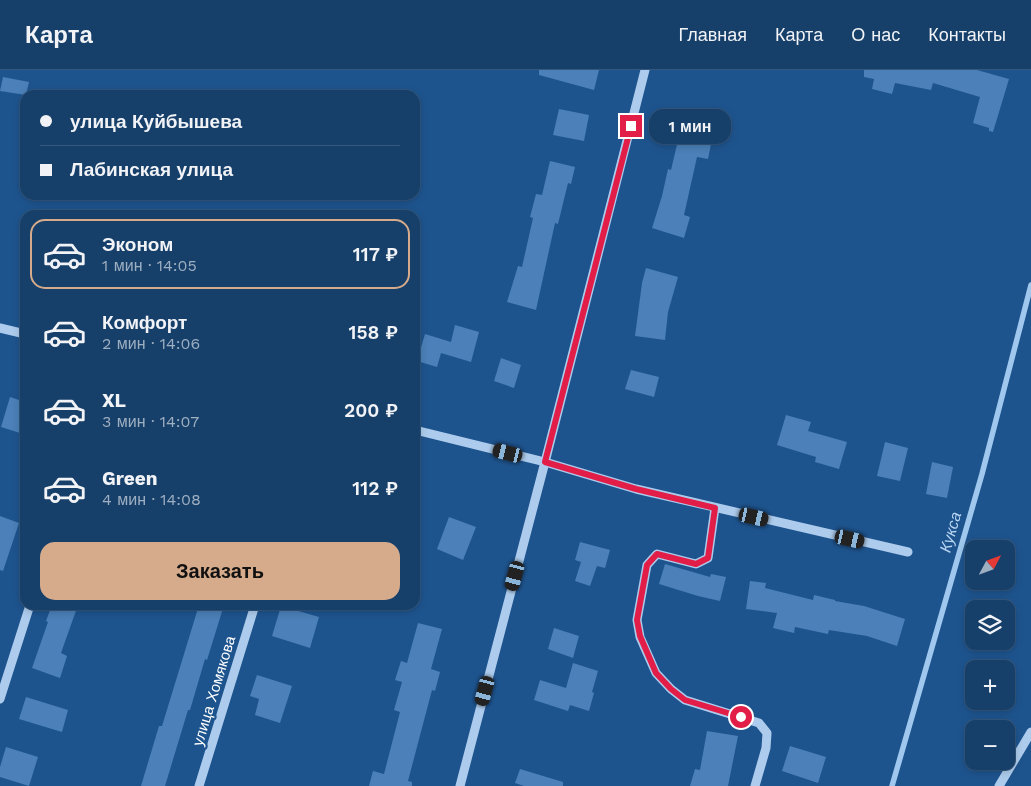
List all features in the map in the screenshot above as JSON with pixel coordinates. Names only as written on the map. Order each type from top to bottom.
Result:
[{"type":"street","points":[[460,786],[645,70]]},
{"type":"street","points":[[0,328],[20,333]]},
{"type":"street","points":[[420,431],[545,462],[636,489],[908,552]]},
{"type":"street","points":[[715,508],[708,558],[696,564],[657,554],[647,565],[637,620],[640,636],[656,673],[671,689],[685,700],[759,723],[767,733],[766,748],[755,786]]},
{"type":"street","points":[[0,699],[28,610]]},
{"type":"street","name":"улица Хомякова","points":[[199,786],[253,610]]},
{"type":"street","points":[[999,786],[1031,732]]},
{"type":"building","points":[[539,70],[599,70],[594,90],[539,75]]},
{"type":"building","points":[[864,70],[977,70],[1009,79],[993,132],[989,131],[989,128],[973,123],[980,97],[933,83],[931,90],[895,83],[892,94],[872,89],[874,79],[864,77]]},
{"type":"building","points":[[3,77],[29,82],[27,90],[20,90],[20,94],[0,91]]},
{"type":"building","points":[[559,109],[589,115],[584,141],[553,135]]},
{"type":"building","points":[[680,132],[712,139],[708,159],[697,157],[684,215],[690,217],[684,238],[652,228],[668,169],[671,170]]},
{"type":"building","points":[[550,161],[575,167],[571,184],[568,183],[558,224],[555,223],[536,310],[507,302],[518,266],[522,267],[533,218],[530,217],[536,194],[542,195]]},
{"type":"building","points":[[646,268],[678,277],[668,312],[665,340],[635,336],[642,283]]},
{"type":"building","points":[[455,325],[479,332],[471,362],[441,353],[437,367],[420,362],[420,351],[425,334],[451,342]]},
{"type":"building","points":[[501,358],[521,365],[514,388],[494,381]]},
{"type":"building","points":[[631,370],[659,377],[654,397],[625,389]]},
{"type":"building","points":[[10,397],[20,400],[20,433],[1,427]]},
{"type":"building","points":[[786,415],[811,422],[808,431],[847,442],[839,469],[815,462],[816,457],[777,445]]},
{"type":"building","points":[[885,442],[908,448],[900,481],[877,476]]},
{"type":"building","points":[[932,462],[953,467],[947,498],[926,494]]},
{"type":"building","points":[[0,516],[19,523],[3,571],[0,570]]},
{"type":"building","points":[[449,517],[476,527],[463,560],[437,549]]},
{"type":"building","points":[[580,542],[610,550],[605,568],[597,566],[590,586],[575,581],[581,562],[575,560]]},
{"type":"building","points":[[665,564],[710,577],[711,574],[726,577],[720,601],[659,584]]},
{"type":"building","points":[[750,581],[766,583],[765,588],[813,600],[814,595],[864,606],[905,619],[897,646],[867,636],[829,630],[828,634],[795,627],[794,633],[773,628],[777,613],[746,609]]},
{"type":"building","points":[[50,610],[76,610],[61,653],[67,656],[60,678],[32,668],[48,622],[46,621]]},
{"type":"building","points":[[197,610],[222,610],[190,710],[188,710],[165,786],[141,786],[159,726],[162,726]]},
{"type":"building","points":[[280,610],[295,610],[319,617],[310,648],[272,636]]},
{"type":"building","points":[[418,623],[442,629],[431,669],[440,672],[435,691],[432,690],[408,781],[412,782],[412,786],[369,786],[373,771],[384,774],[400,712],[394,710],[402,682],[395,680],[401,661],[407,663]]},
{"type":"building","points":[[554,628],[579,636],[573,658],[548,649]]},
{"type":"building","points":[[573,663],[598,671],[589,711],[570,705],[568,711],[534,700],[540,680],[566,688]]},
{"type":"building","points":[[257,675],[292,686],[280,723],[255,715],[259,699],[250,696]]},
{"type":"building","points":[[26,697],[68,710],[62,732],[19,719]]},
{"type":"building","points":[[707,731],[738,736],[728,786],[690,786],[695,769],[700,770]]},
{"type":"building","points":[[790,746],[826,757],[818,783],[782,771]]},
{"type":"building","points":[[6,747],[38,757],[29,786],[0,777],[0,767]]},
{"type":"building","points":[[520,769],[563,782],[563,786],[524,786],[515,783]]},
{"type":"waterway","name":"Кукса","points":[[892,786],[982,474],[1031,285]]},
{"type":"route","points":[[631,126],[545,462],[636,489],[715,508],[708,558],[696,564],[657,554],[647,565],[637,620],[640,636],[656,673],[671,689],[685,700],[741,717]]}]
